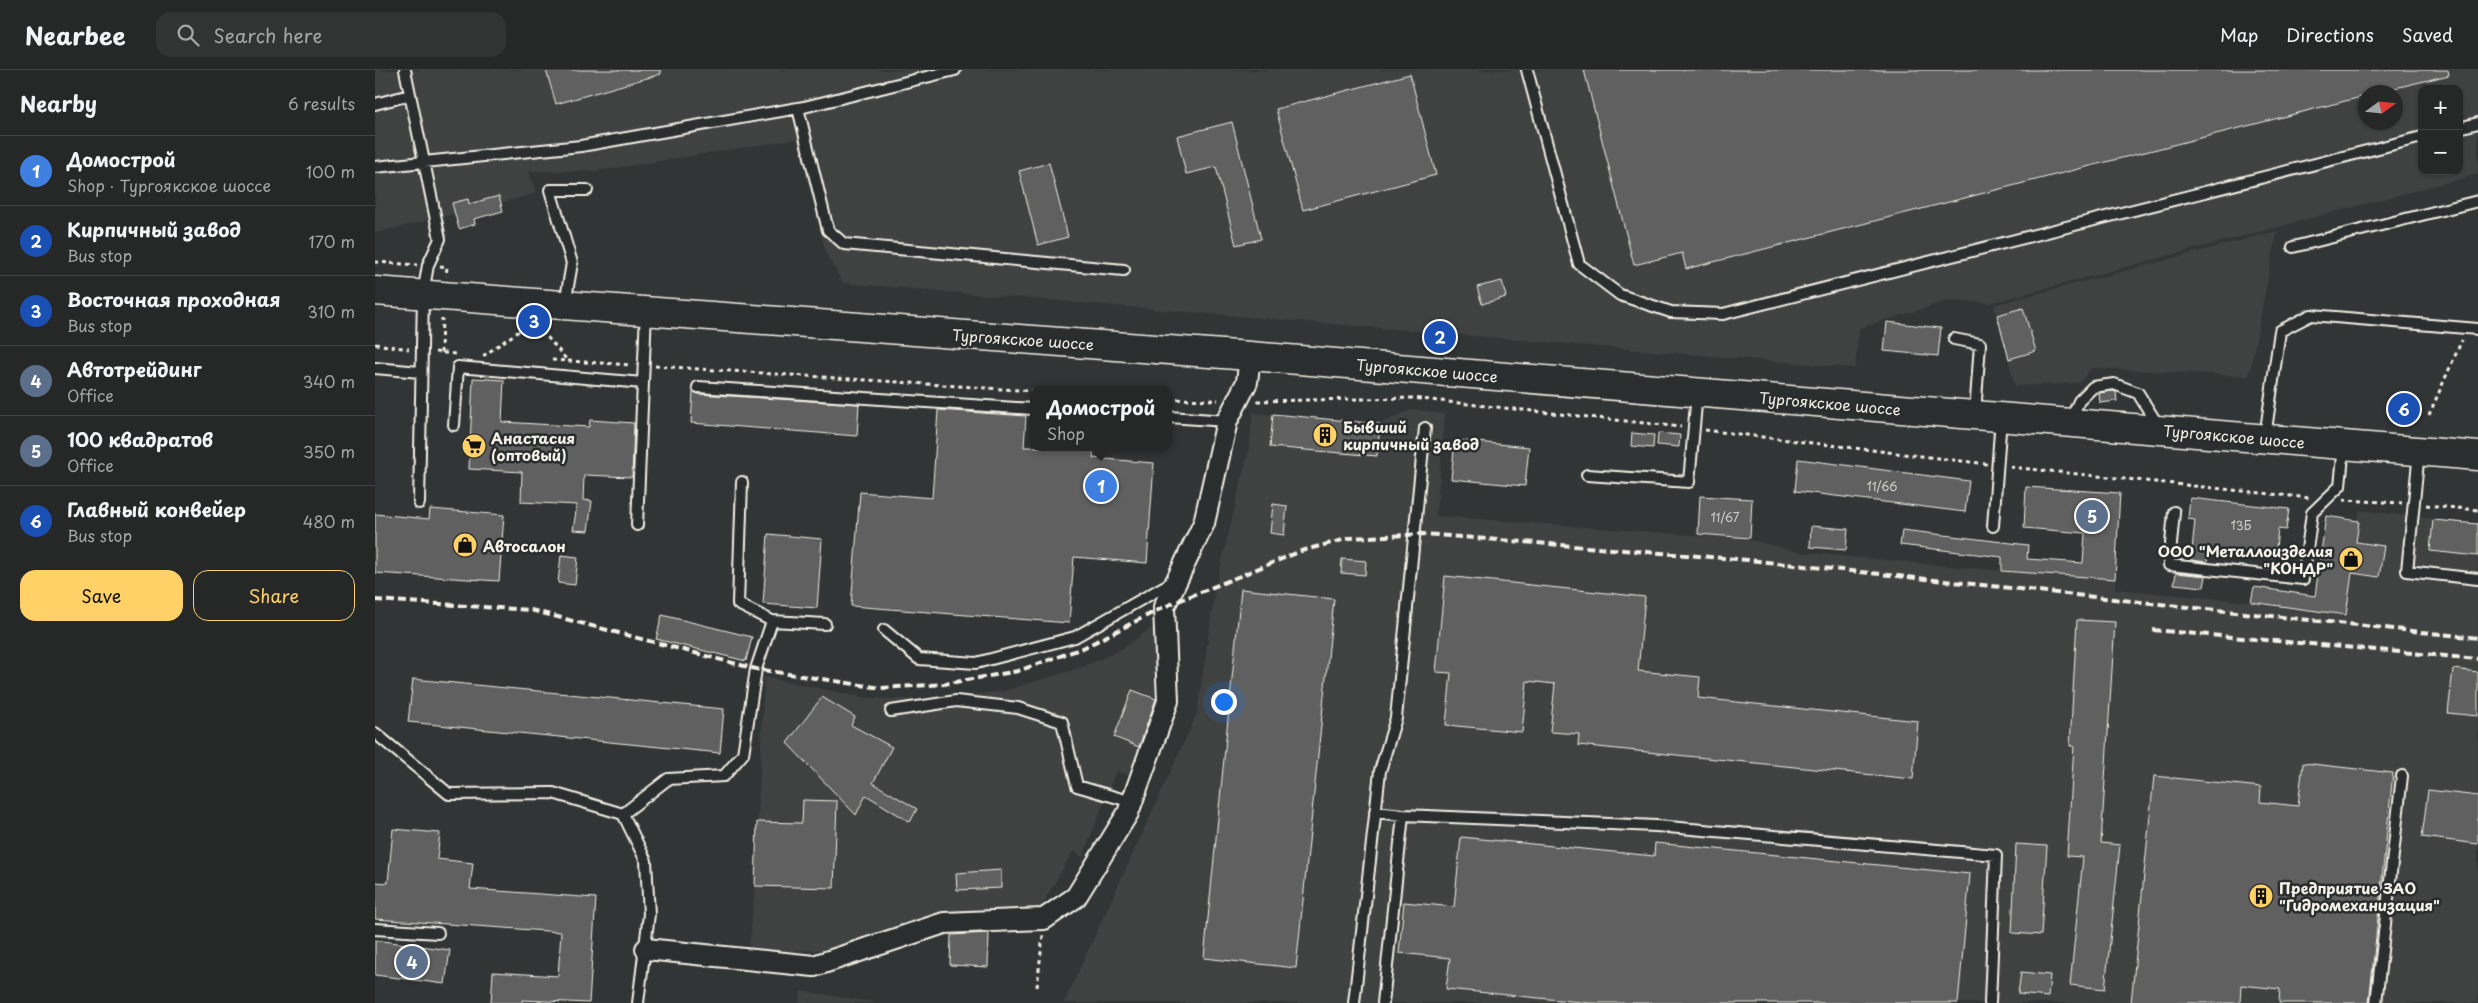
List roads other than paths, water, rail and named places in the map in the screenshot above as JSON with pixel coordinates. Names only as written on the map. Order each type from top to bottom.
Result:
[{"type":"main road","name":"Тургоякское шоссе","points":[[375,291],[1250,356],[2478,456]]},
{"type":"street","points":[[646,950],[814,966],[943,923],[1044,919],[1076,897],[1128,813],[1168,701],[1164,608],[1204,523],[1227,421],[1247,382],[1250,356]]},
{"type":"lane","points":[[405,70],[440,239],[428,265],[423,294],[419,503]]},
{"type":"lane","points":[[375,167],[581,146],[798,108],[955,70]]},
{"type":"lane","points":[[1527,70],[1579,264],[1620,295],[1671,312],[1723,314],[2418,138]]},
{"type":"lane","points":[[375,104],[410,95]]},
{"type":"lane","points":[[798,108],[828,230],[844,244],[1125,270]]},
{"type":"lane","points":[[2463,127],[2478,123]]},
{"type":"lane","points":[[564,305],[572,263],[550,190],[587,190]]},
{"type":"lane","points":[[2293,247],[2478,200]]},
{"type":"lane","points":[[637,525],[646,311]]},
{"type":"lane","points":[[2264,438],[2281,331],[2311,314],[2473,329]]},
{"type":"lane","points":[[1954,339],[1980,344],[1988,416],[1998,466],[1993,526]]},
{"type":"lane","points":[[454,425],[458,367],[643,383]]},
{"type":"lane","points":[[375,368],[421,372]]},
{"type":"lane","points":[[2069,422],[2079,401],[2093,387],[2114,384],[2138,394],[2161,430]]},
{"type":"lane","points":[[698,387],[1030,409]]},
{"type":"lane","points":[[1587,475],[1689,482],[1697,392]]},
{"type":"lane","points":[[1172,417],[1227,421]]},
{"type":"lane","points":[[1354,1003],[1380,771],[1396,718],[1425,428]]},
{"type":"lane","points":[[2174,512],[2169,565],[2303,579],[2311,513],[2340,486],[2344,445]]},
{"type":"lane","points":[[2419,451],[2407,570],[2478,578]]},
{"type":"lane","points":[[742,482],[737,604],[773,621],[825,624]]},
{"type":"lane","points":[[884,630],[919,659],[976,663],[1075,636],[1177,580]]},
{"type":"lane","points":[[623,814],[668,779],[724,776],[743,754],[756,669],[773,621]]},
{"type":"lane","points":[[891,712],[956,702],[1018,708],[1062,722],[1077,786],[1132,802]]},
{"type":"lane","points":[[375,733],[449,794],[553,793],[623,814],[646,861],[649,914],[638,1003]]},
{"type":"lane","points":[[2375,1003],[2402,776]]},
{"type":"lane","points":[[1375,812],[1403,815],[1656,826],[1996,855],[1990,1003]]},
{"type":"lane","points":[[1383,1003],[1403,815]]},
{"type":"lane","points":[[375,929],[437,933]]},
{"type":"railway","points":[[375,600],[531,610],[756,669],[881,688],[944,684],[1018,671],[1083,648],[1164,607],[1301,551],[1350,538],[1424,534],[1748,560],[2478,638]]},
{"type":"railway","points":[[2153,630],[2478,659]]},
{"type":"place","name":"Восточная проходная","points":[[534,321]]},
{"type":"place","name":"Кирпичный завод","points":[[1440,337]]},
{"type":"place","name":"Главный конвейер","points":[[2404,409]]},
{"type":"place","name":"Бывший кирпичный завод","points":[[1325,435]]},
{"type":"place","name":"Анастасия (оптовый)","points":[[474,446]]},
{"type":"place","name":"Домострой","points":[[1101,486]]},
{"type":"place","name":"100 квадратов","points":[[2092,516]]},
{"type":"place","name":"Автосалон","points":[[465,545]]},
{"type":"place","name":"ООО \"Металлоизделия \"КОНДР\"","points":[[2351,559]]},
{"type":"place","name":"Предприятие ЗАО \"Гидромеханизация\"","points":[[2261,896]]},
{"type":"place","name":"Автотрейдинг","points":[[412,962]]}]
